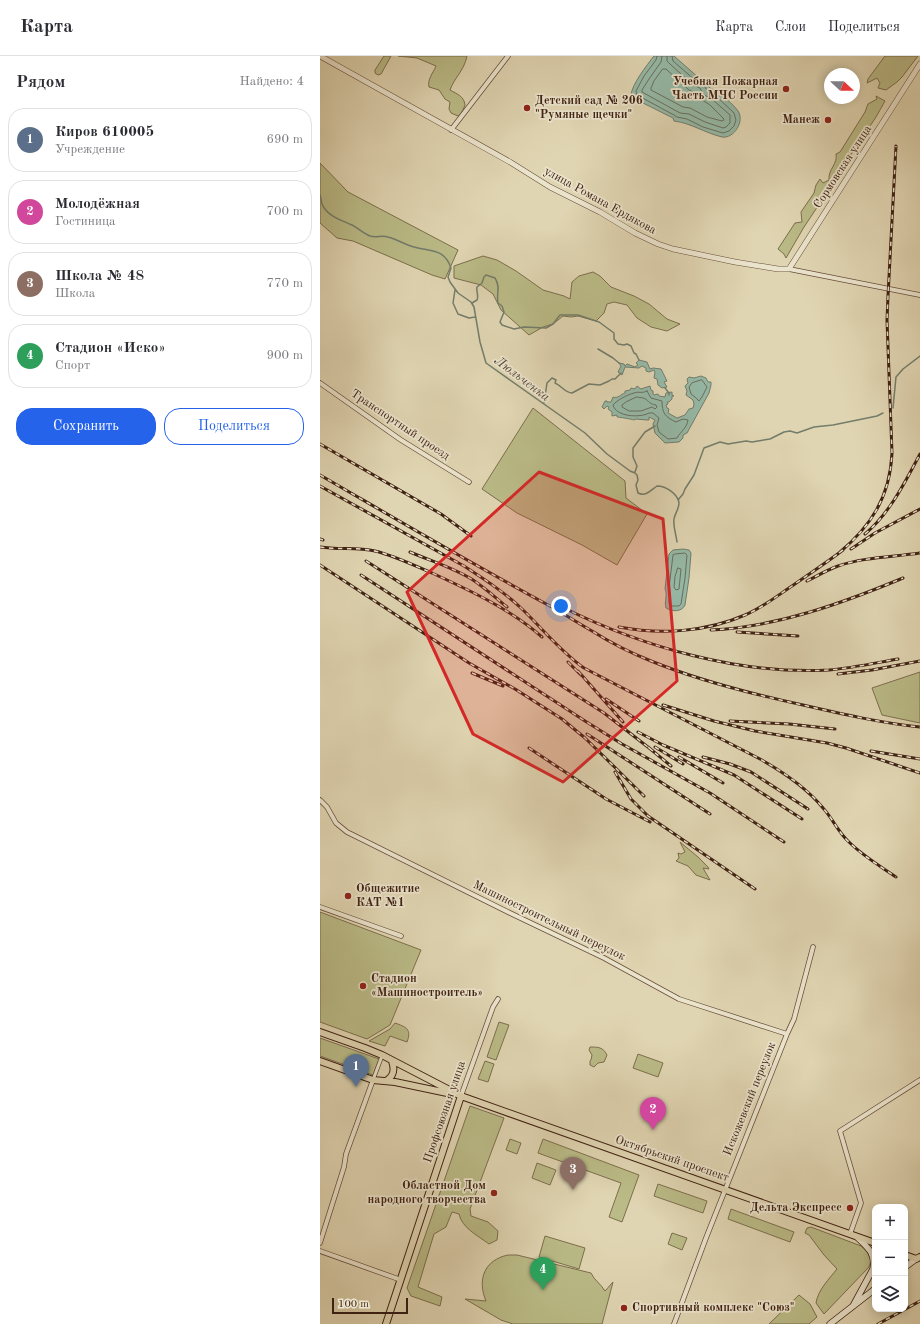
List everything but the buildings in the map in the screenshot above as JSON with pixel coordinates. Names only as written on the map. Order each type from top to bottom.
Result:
[{"type":"main road","name":"Октябрьский проспект","points":[[320,1032],[382,1055],[462,1096],[872,1243]]},
{"type":"main road","name":"Октябрьский проспект","points":[[320,1061],[373,1080],[395,1082],[462,1096]]},
{"type":"main road","points":[[386,1081],[394,1072],[392,1061]]},
{"type":"main road","name":"Профсоюзная улица","points":[[386,1324],[462,1096]]},
{"type":"main road","points":[[853,1306],[873,1269],[874,1263],[874,1258],[871,1252],[857,1237]]},
{"type":"main road","points":[[908,1256],[918,1258]]},
{"type":"main road","points":[[908,1265],[918,1258]]},
{"type":"main road","points":[[830,1324],[872,1291]]},
{"type":"street","name":"улица Романа Ердякова","points":[[320,56],[510,162],[550,187],[600,212],[634,233],[658,244],[673,249],[735,262],[778,269],[789,269],[920,295]]},
{"type":"street","points":[[451,130],[508,56]]},
{"type":"street","name":"Сормовская улица","points":[[789,269],[920,64]]},
{"type":"street","name":"Сормовская улица","points":[[913,75],[920,69]]},
{"type":"street","name":"Транспортный проезд","points":[[320,383],[401,440],[469,482]]},
{"type":"street","name":"Машиностроительный переулок","points":[[320,800],[327,807],[336,823],[347,832],[604,958],[679,1000],[787,1034]]},
{"type":"street","points":[[320,907],[400,936]]},
{"type":"street","name":"Искожевский переулок","points":[[674,1324],[725,1190],[794,1019],[813,947]]},
{"type":"street","name":"Профсоюзная улица","points":[[462,1096],[493,1007],[498,999]]},
{"type":"street","points":[[320,1243],[344,1167],[346,1154],[382,1055]]},
{"type":"street","points":[[850,1234],[862,1203],[840,1131],[920,1080]]},
{"type":"street","points":[[320,1251],[401,1280]]},
{"type":"highlighted area","points":[[539,472],[663,519],[677,681],[563,782],[473,734],[407,592]]},
{"type":"green space","points":[[384,56],[391,56],[381,74],[378,75],[375,73],[375,70]]},
{"type":"green space","points":[[398,56],[467,56],[464,66],[450,90],[463,99],[465,105],[460,115],[458,116],[451,113],[449,109],[450,102],[445,99],[439,90],[429,87],[430,79],[436,66],[417,58]]},
{"type":"green space","points":[[885,56],[918,56],[902,77],[886,90],[878,88],[880,83],[877,78],[867,83],[868,79]]},
{"type":"green space","points":[[876,96],[885,101],[838,174],[831,181],[825,196],[818,200],[818,206],[786,258],[778,249],[795,223],[802,222],[801,212],[814,193],[816,185],[820,179],[823,183],[829,180],[830,173],[836,161],[836,154],[840,152],[865,112],[868,104],[877,99]]},
{"type":"green space","points":[[320,163],[348,192],[458,250],[445,279],[432,275],[353,241],[337,238],[320,223]]},
{"type":"green space","points":[[483,256],[497,260],[543,290],[570,299],[572,282],[579,276],[593,272],[600,276],[611,287],[649,304],[667,319],[680,324],[667,331],[651,327],[637,318],[627,305],[614,302],[607,304],[604,313],[596,321],[578,316],[563,316],[553,324],[543,327],[529,335],[501,310],[493,294],[481,285],[454,278],[454,266]]},
{"type":"green space","points":[[533,408],[625,481],[626,498],[647,514],[617,565],[582,545],[517,513],[482,489]]},
{"type":"green space","points":[[920,672],[920,723],[882,715],[872,688]]},
{"type":"green space","points":[[680,842],[708,867],[709,869],[703,868],[710,880],[696,875],[688,866],[676,861],[679,858],[678,853],[681,854],[685,852]]},
{"type":"green space","name":"Стадион «Машиностроитель»","points":[[320,912],[421,950],[390,1025],[367,1039],[320,1022]]},
{"type":"green space","points":[[499,1022],[509,1025],[496,1060],[487,1057]]},
{"type":"green space","points":[[395,1023],[407,1029],[409,1034],[407,1042],[390,1036],[385,1046],[369,1041],[390,1029]]},
{"type":"green space","points":[[320,1038],[379,1059],[373,1075],[320,1056]]},
{"type":"green space","points":[[590,1047],[598,1047],[604,1050],[607,1055],[604,1062],[598,1063],[594,1067],[590,1065],[592,1055],[589,1050]]},
{"type":"green space","points":[[638,1054],[663,1063],[658,1077],[633,1068]]},
{"type":"green space","points":[[485,1061],[494,1064],[488,1082],[478,1079]]},
{"type":"green space","points":[[470,1106],[504,1118],[470,1209],[471,1216],[488,1222],[498,1231],[497,1240],[489,1244],[463,1223],[459,1214],[452,1212],[446,1227],[434,1234],[418,1287],[442,1297],[440,1306],[411,1296],[407,1288]]},
{"type":"green space","points":[[510,1139],[521,1143],[517,1154],[506,1150]]},
{"type":"green space","points":[[543,1139],[639,1175],[622,1222],[609,1217],[621,1183],[538,1153]]},
{"type":"green space","points":[[537,1163],[556,1170],[550,1185],[532,1178]]},
{"type":"green space","points":[[658,1184],[707,1201],[703,1213],[654,1196]]},
{"type":"green space","points":[[731,1209],[794,1232],[790,1242],[728,1219]]},
{"type":"green space","points":[[811,1227],[861,1246],[868,1253],[871,1261],[869,1267],[824,1314],[816,1303],[817,1298],[824,1285],[837,1269],[809,1235],[805,1233],[807,1228]]},
{"type":"green space","points":[[672,1233],[687,1238],[682,1250],[668,1244]]},
{"type":"green space","points":[[545,1236],[585,1248],[579,1269],[539,1257]]},
{"type":"green space","points":[[508,1255],[517,1255],[591,1273],[605,1291],[613,1282],[602,1324],[513,1324],[501,1320],[465,1299],[486,1301],[482,1286],[485,1272],[493,1261]]},
{"type":"green space","points":[[799,1295],[810,1304],[817,1317],[809,1324],[769,1324]]},
{"type":"water","points":[[654,56],[674,56],[699,78],[704,79],[710,88],[731,103],[740,115],[739,124],[734,132],[731,135],[722,137],[674,121],[673,118],[635,99],[631,95],[634,86]]},
{"type":"water","points":[[639,360],[647,362],[650,369],[661,369],[667,381],[664,382],[667,387],[662,388],[658,385],[657,379],[654,378],[654,370],[649,372],[646,371],[646,368],[642,366],[639,368],[625,367],[622,375],[618,372],[621,366],[619,363],[624,364],[625,366],[627,364],[635,367],[638,365],[636,363]]},
{"type":"water","points":[[701,376],[706,378],[708,382],[711,382],[709,393],[687,433],[683,435],[683,438],[679,442],[665,443],[655,433],[653,424],[655,420],[649,417],[649,420],[634,420],[617,417],[617,415],[612,416],[612,412],[608,409],[609,407],[607,406],[604,409],[602,407],[605,401],[611,402],[613,397],[618,397],[631,388],[635,389],[637,386],[641,389],[650,386],[654,395],[658,394],[659,396],[665,397],[666,393],[672,392],[672,395],[674,396],[672,396],[672,399],[667,402],[668,404],[666,405],[669,409],[668,413],[677,418],[685,415],[689,409],[693,408],[693,400],[686,395],[687,391],[685,386],[688,383],[687,379],[689,377],[694,378]]},
{"type":"water","points":[[673,550],[689,550],[691,553],[689,578],[685,605],[682,609],[677,611],[666,608],[665,589],[669,554]]},
{"type":"waterway","name":"Люльченка","points":[[320,195],[322,204],[327,212],[367,235],[372,237],[384,236],[411,246],[436,252],[445,257],[451,268],[448,277],[450,282],[458,293],[471,302],[474,307],[480,342],[486,363],[585,433],[607,454],[635,473],[638,480],[636,485],[638,493],[646,494],[657,486],[664,487],[671,491],[679,503],[674,522],[677,542]]},
{"type":"waterway","points":[[472,303],[477,300],[477,287],[482,283],[484,277],[486,275],[495,278],[498,285],[498,303],[502,306],[504,312],[500,322],[502,325],[514,329],[524,327],[546,328],[553,324],[560,315],[578,315],[599,322],[614,333],[614,339],[618,344],[627,344],[631,346],[639,360]]},
{"type":"waterway","points":[[455,290],[453,303],[458,314],[469,318],[475,317]]},
{"type":"waterway","points":[[598,349],[619,363]]},
{"type":"waterway","points":[[893,408],[896,377],[903,369],[920,356]]},
{"type":"waterway","points":[[544,403],[547,383],[552,378],[556,380],[555,383],[567,392],[572,393],[589,384],[600,385],[615,379],[621,373]]},
{"type":"waterway","points":[[665,388],[669,395]]},
{"type":"waterway","points":[[678,500],[694,475],[704,448],[720,442],[728,444],[770,439],[784,432],[790,431],[797,433],[814,427],[833,425],[877,416],[883,413]]},
{"type":"waterway","points":[[635,472],[637,466],[633,457],[633,448],[645,432],[655,426]]},
{"type":"railway","points":[[839,553],[860,532],[877,509],[883,497],[890,469],[892,453],[887,320],[896,146]]},
{"type":"railway","points":[[320,444],[441,514],[471,536]]},
{"type":"railway","points":[[865,534],[874,526],[889,507],[903,486],[920,454]]},
{"type":"railway","points":[[320,475],[463,558],[550,606],[606,640],[644,658],[688,675],[745,692],[862,718],[920,727]]},
{"type":"railway","points":[[320,486],[464,566],[501,591],[529,616],[559,647],[584,668],[760,759],[786,775],[816,800],[827,812],[845,838],[854,847],[896,877]]},
{"type":"railway","points":[[851,549],[875,533],[920,509]]},
{"type":"railway","points":[[320,547],[375,551],[404,561],[490,601],[517,618],[542,637]]},
{"type":"railway","points":[[619,627],[651,631],[667,631],[699,628],[730,621],[763,605],[843,550]]},
{"type":"railway","points":[[410,552],[466,576],[482,586],[507,607]]},
{"type":"railway","points":[[807,581],[830,569],[848,563],[868,559],[920,553]]},
{"type":"railway","points":[[366,561],[604,713],[653,751]]},
{"type":"railway","points":[[320,565],[469,663],[515,689],[562,719],[585,738],[644,796]]},
{"type":"railway","points":[[361,575],[585,721],[622,744],[710,793],[784,842]]},
{"type":"railway","points":[[711,630],[736,628],[785,619],[833,605],[903,578]]},
{"type":"railway","points":[[564,608],[626,635],[693,656],[727,663],[761,668],[829,670],[898,659]]},
{"type":"railway","points":[[737,632],[798,636]]},
{"type":"railway","points":[[838,674],[872,670],[920,661]]},
{"type":"railway","points":[[568,662],[581,675]]},
{"type":"railway","points":[[578,671],[623,722]]},
{"type":"railway","points":[[472,673],[503,686]]},
{"type":"railway","points":[[606,699],[639,721]]},
{"type":"railway","points":[[663,705],[714,721],[755,731],[827,743],[846,748],[920,773]]},
{"type":"railway","points":[[730,721],[789,724],[835,729]]},
{"type":"railway","points":[[638,732],[663,745],[734,775],[802,819]]},
{"type":"railway","points":[[587,734],[710,814]]},
{"type":"railway","points":[[648,747],[671,766]]},
{"type":"railway","points":[[655,747],[683,764]]},
{"type":"railway","points":[[529,748],[606,799],[650,822]]},
{"type":"railway","points":[[871,751],[920,759]]},
{"type":"railway","points":[[679,757],[723,783]]},
{"type":"railway","points":[[703,757],[730,764],[751,772],[808,809]]},
{"type":"railway","points":[[615,772],[631,799],[648,816],[755,889]]},
{"type":"railway","points":[[878,1324],[920,1301]]},
{"type":"place","name":"Учебная Пожарная Часть МЧС России","points":[[786,89]]},
{"type":"place","name":"Детский сад № 206 \"Румяные щечки\"","points":[[527,108]]},
{"type":"place","name":"Манеж","points":[[828,120]]},
{"type":"place","name":"Общежитие КАТ №1","points":[[348,896]]},
{"type":"place","name":"Стадион «Машиностроитель»","points":[[363,986]]},
{"type":"place","name":"Киров 610005","points":[[356,1087]]},
{"type":"place","name":"Молодёжная","points":[[653,1130]]},
{"type":"place","name":"Школа № 48","points":[[573,1190]]},
{"type":"place","name":"Областной Дом народного творчества","points":[[494,1193]]},
{"type":"place","name":"Дельта Экспресс","points":[[850,1208]]},
{"type":"place","name":"Стадион «Иско»","points":[[543,1290]]},
{"type":"place","name":"Спортивный комплекс \"Союз\"","points":[[624,1308]]}]
